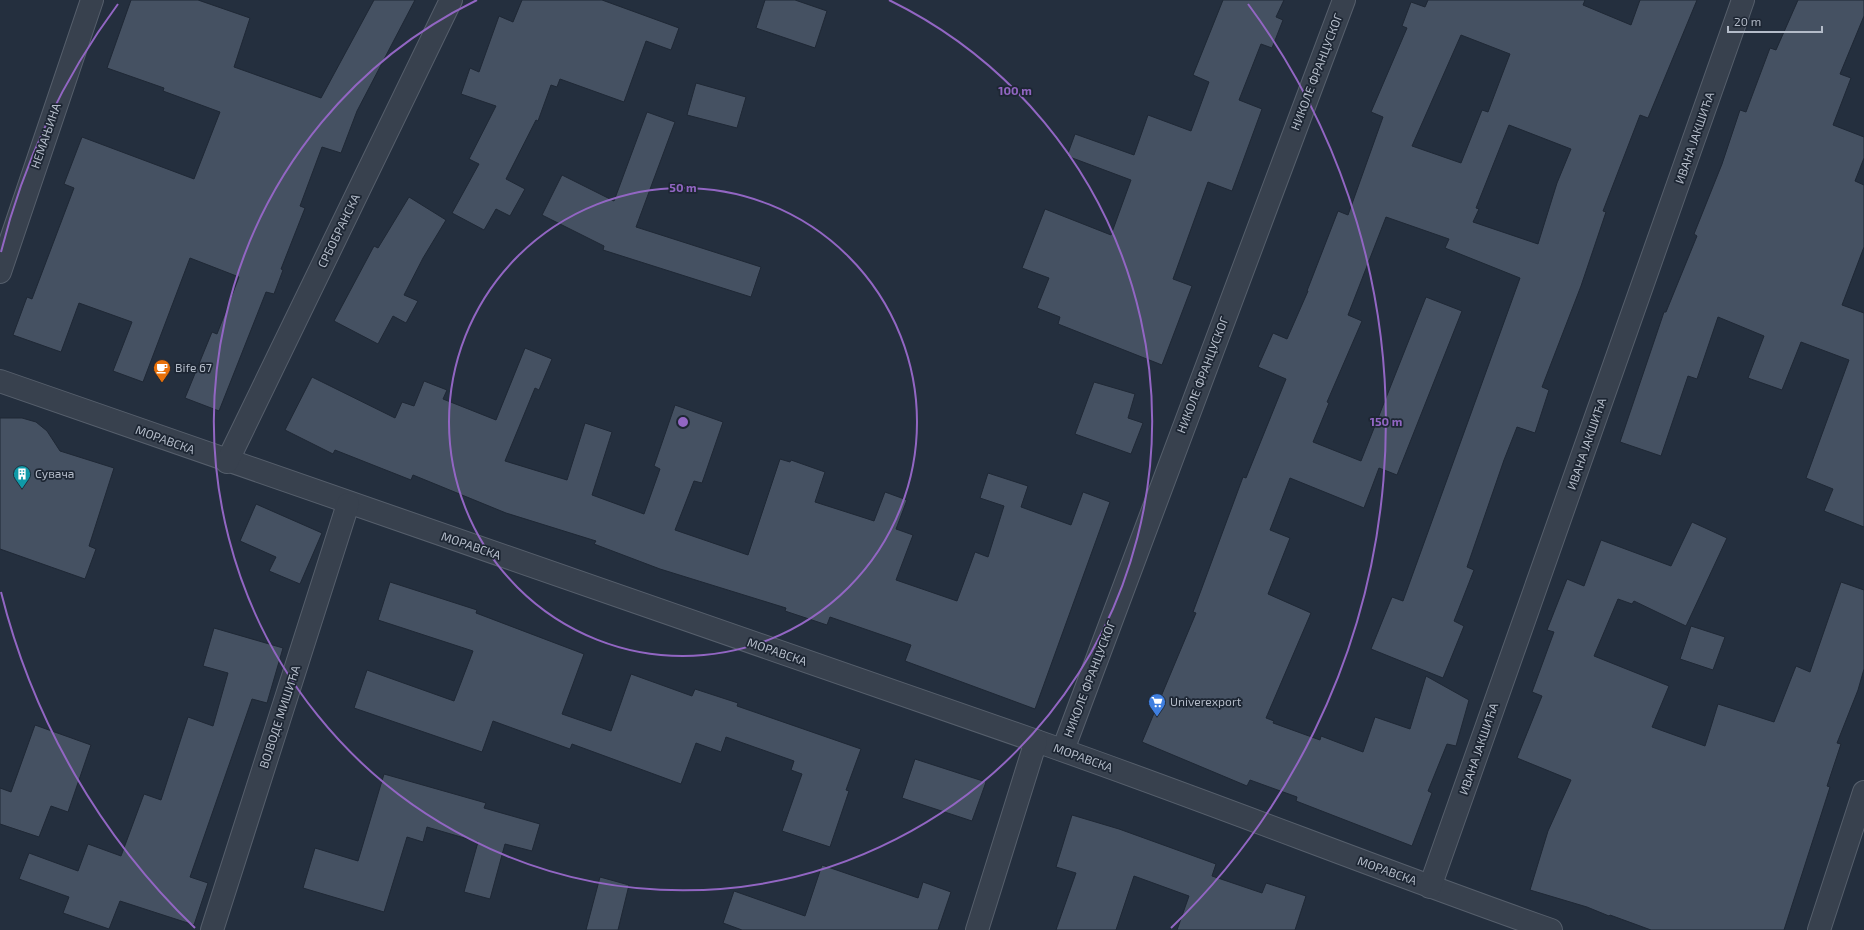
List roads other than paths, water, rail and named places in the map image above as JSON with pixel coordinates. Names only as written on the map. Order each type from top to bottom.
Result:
[{"type":"street","name":"НЕМАЊИНА","points":[[0,272],[92,0]]},
{"type":"street","name":"СРБОБРАНСКА","points":[[227,462],[452,0]]},
{"type":"street","name":"НИКОЛЕ ФРАНЦУСКОГ","points":[[1063,750],[1344,0]]},
{"type":"street","name":"ИВАНА ЈАКШИЋА","points":[[1430,887],[1743,0]]},
{"type":"street","name":"МОРАВСКА","points":[[0,381],[227,462],[1063,750],[1430,887],[1551,930]]},
{"type":"street","name":"ВОЈВОДЕ МИШИЋА","points":[[212,930],[348,504]]},
{"type":"street","points":[[977,930],[1036,741]]},
{"type":"street","points":[[1819,930],[1864,792]]},
{"type":"place","name":"Bife 67","points":[[162,383]]},
{"type":"place","name":"Сувача","points":[[22,489]]},
{"type":"place","name":"Univerexport","points":[[1157,717]]}]
